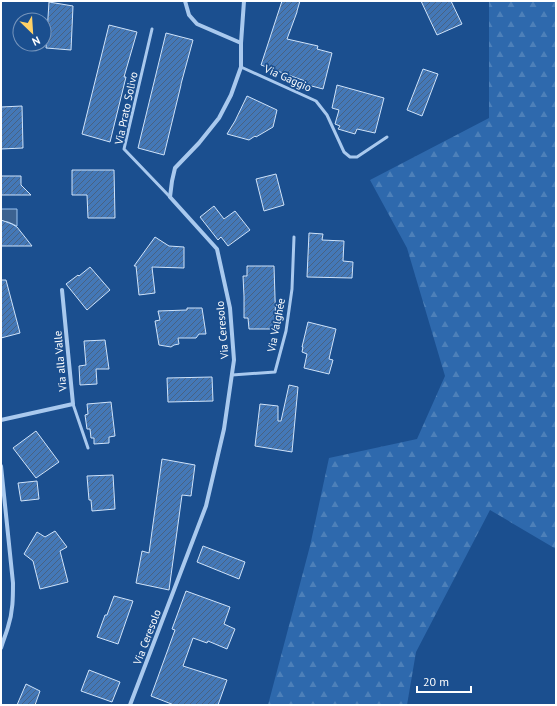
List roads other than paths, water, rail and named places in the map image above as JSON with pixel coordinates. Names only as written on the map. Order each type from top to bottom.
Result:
[{"type":"street","points":[[185,1],[189,15],[197,24],[241,43]]},
{"type":"street","points":[[170,197],[175,168],[199,143],[219,118],[231,95],[241,67],[244,1]]},
{"type":"street","name":"Via Ceresolo","points":[[130,705],[206,506],[224,429],[234,360],[230,308],[217,249],[170,197]]},
{"type":"street","name":"Via alla Valle","points":[[1,420],[73,404],[62,290]]},
{"type":"street","points":[[1,466],[13,582],[13,600],[9,626],[1,648]]},
{"type":"lane","name":"Via Prato Solivo","points":[[152,29],[124,149],[170,197]]},
{"type":"lane","name":"Via Gaggio","points":[[241,67],[316,101],[327,115],[344,152],[350,157],[357,157],[386,137]]},
{"type":"lane","name":"Via Valghée","points":[[232,375],[275,372],[286,331],[292,289],[294,237]]},
{"type":"lane","points":[[73,404],[88,448]]}]
